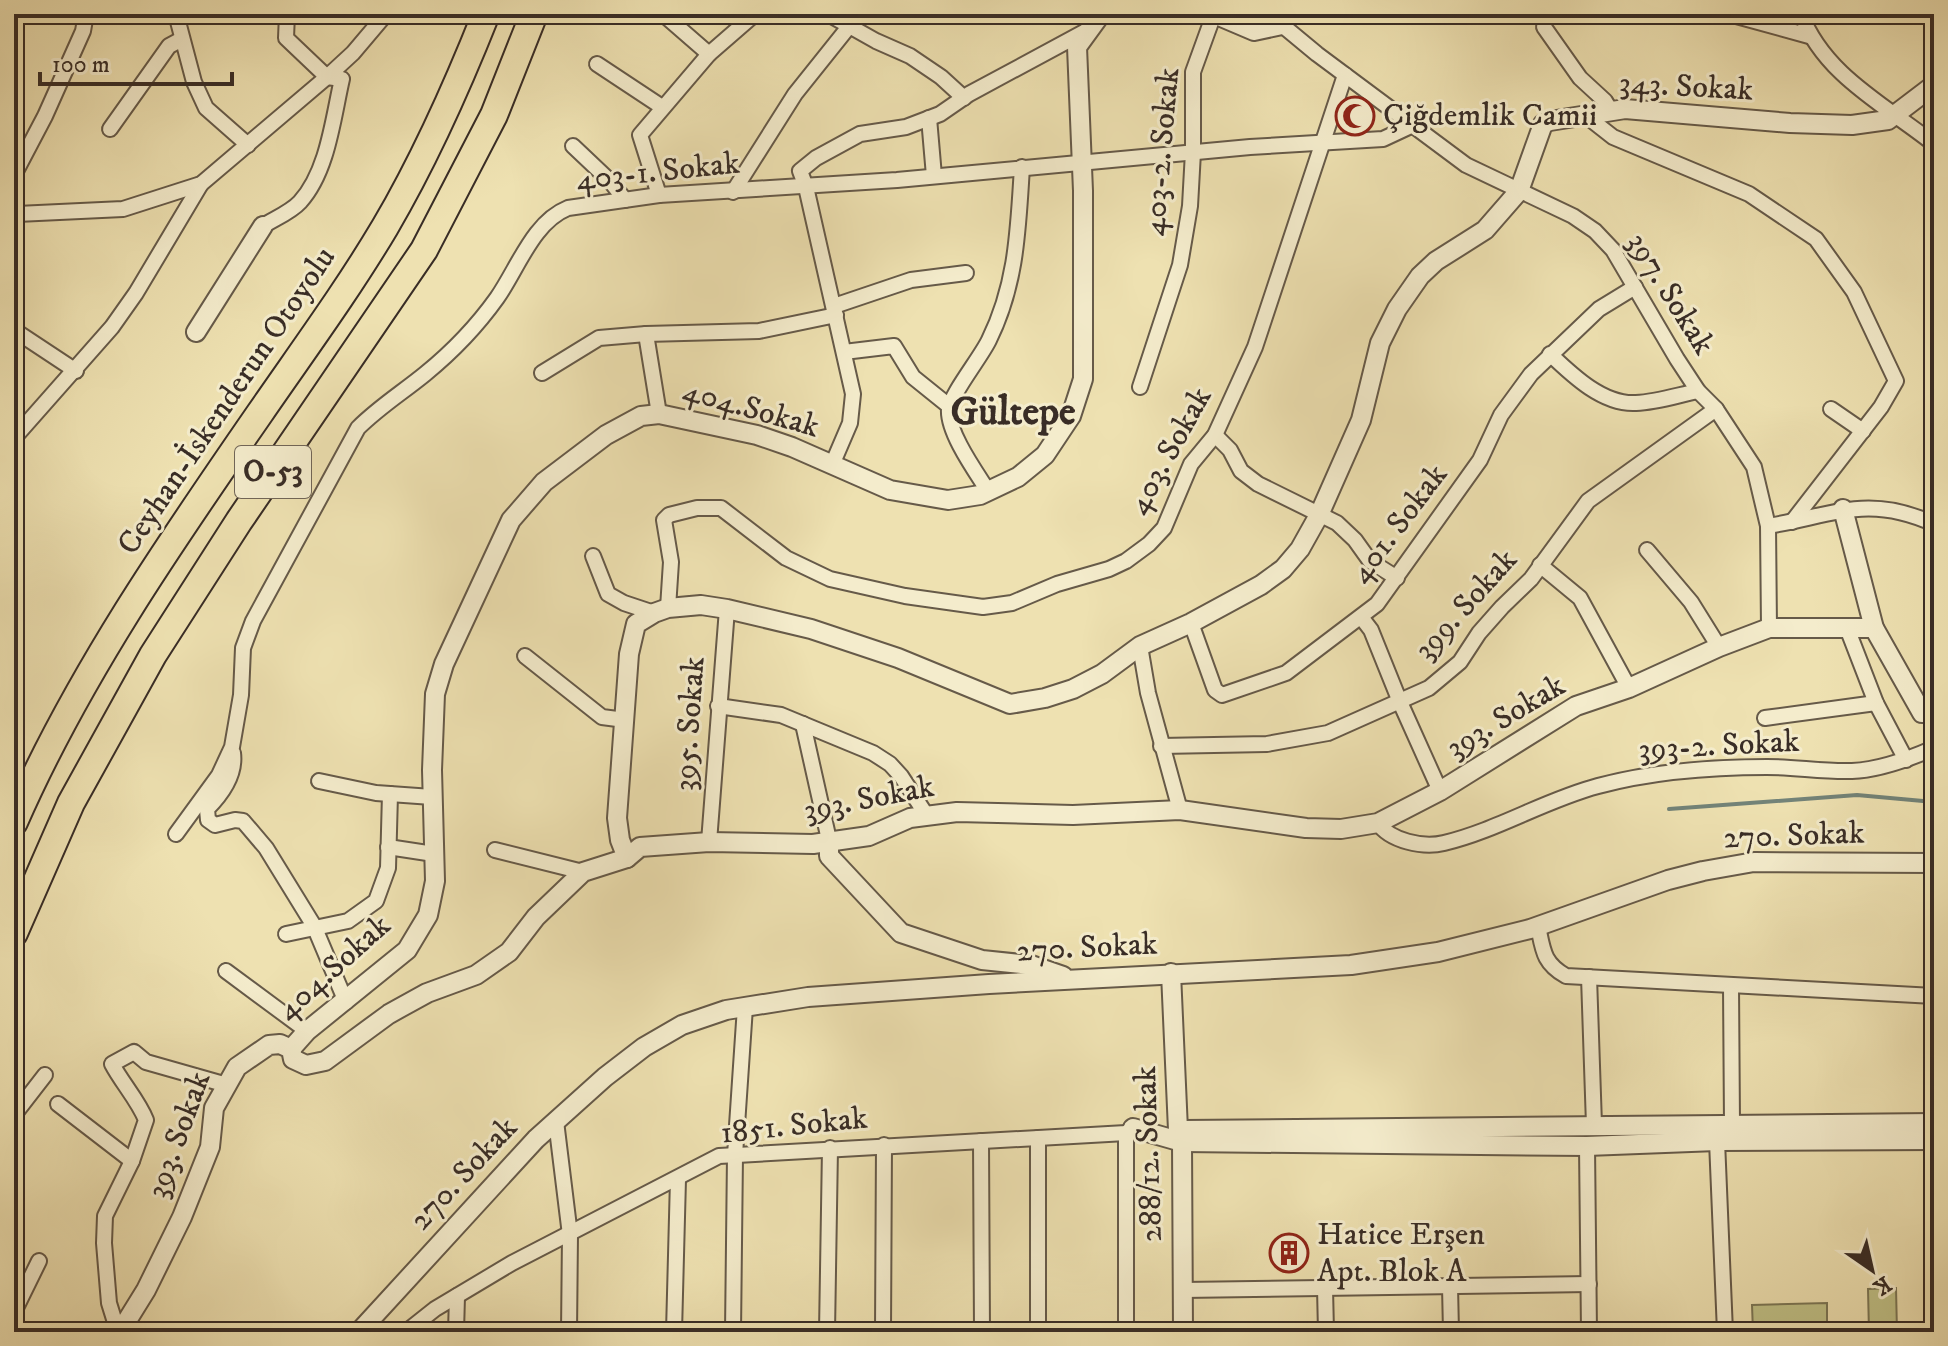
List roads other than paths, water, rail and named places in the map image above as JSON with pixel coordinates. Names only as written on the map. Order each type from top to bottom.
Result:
[{"type":"highway","name":"Ceyhan-İskenderun Otoyolu","points":[[14,822],[31,784],[114,632],[385,227],[453,97],[486,14]]},
{"type":"highway","name":"O-53","points":[[14,933],[71,803],[153,655],[239,521],[424,250],[494,115],[534,14]]},
{"type":"street","points":[[14,175],[77,45],[86,14]]},
{"type":"street","points":[[176,14],[194,82],[206,108],[248,145]]},
{"type":"street","points":[[196,332],[263,226],[299,203],[316,176],[328,143],[342,79],[327,77],[286,38],[287,14]]},
{"type":"street","points":[[14,438],[76,371],[136,293],[201,184],[327,77],[353,53],[386,14]]},
{"type":"street","points":[[663,14],[709,54]]},
{"type":"street","points":[[659,195],[640,135],[709,54],[755,14]]},
{"type":"street","points":[[828,14],[910,56],[941,77],[964,98]]},
{"type":"street","points":[[733,192],[795,94],[859,14]]},
{"type":"street","name":"404.Sokak","points":[[291,1049],[307,1031],[407,950],[428,915],[435,881],[432,797],[435,694],[444,664],[511,520],[544,482],[606,435],[641,416],[659,414],[757,435],[890,490],[948,500],[988,491],[1018,477],[1045,455],[1071,416],[1083,379],[1082,162],[1077,47],[1101,14]]},
{"type":"street","points":[[1214,14],[1254,31],[1281,20]]},
{"type":"street","name":"403-2. Sokak","points":[[1140,387],[1180,265],[1190,206],[1193,72],[1214,14]]},
{"type":"street","points":[[1729,14],[1809,36]]},
{"type":"street","points":[[1801,14],[1809,36],[1832,65],[1864,93],[1897,114],[1934,144]]},
{"type":"street","name":"397. Sokak","points":[[1281,20],[1345,75],[1466,165],[1573,216],[1595,231],[1613,250],[1698,391],[1716,409],[1754,467],[1768,526],[1769,628]]},
{"type":"street","points":[[1544,27],[1580,78],[1605,101],[1611,111]]},
{"type":"street","points":[[832,465],[850,423],[853,394],[800,171],[860,134],[906,127],[929,118],[1087,31]]},
{"type":"street","points":[[110,129],[169,46],[182,39]]},
{"type":"street","points":[[597,64],[662,107]]},
{"type":"street","name":"403. Sokak","points":[[661,610],[671,562],[664,520],[669,515],[697,508],[721,508],[786,558],[830,579],[905,596],[983,607],[1012,603],[1057,584],[1109,569],[1149,544],[1164,528],[1191,464],[1215,435],[1255,347],[1345,75]]},
{"type":"street","points":[[1897,114],[1934,85]]},
{"type":"street","name":"343. Sokak","points":[[1519,191],[1543,124],[1585,115],[1625,109],[1852,125],[1888,120],[1897,114]]},
{"type":"street","points":[[1585,115],[1613,137],[1749,194],[1816,239],[1854,292],[1896,381],[1863,431],[1792,522]]},
{"type":"street","points":[[929,118],[934,176]]},
{"type":"street","name":"403-1. Sokak","points":[[176,834],[219,775],[232,747],[241,695],[243,648],[253,621],[358,428],[461,341],[496,299],[540,230],[557,212],[659,195],[806,187],[1193,152],[1383,139],[1413,125]]},
{"type":"street","points":[[573,146],[611,182],[625,200]]},
{"type":"street","points":[[988,491],[965,455],[950,419],[949,406],[989,341],[1010,286],[1017,255],[1022,167]]},
{"type":"street","points":[[14,194],[16,215],[123,209],[201,184]]},
{"type":"street","points":[[593,556],[608,594],[624,603],[661,610],[701,605],[811,629],[898,658],[1010,704],[1073,689],[1102,674],[1140,646],[1251,591],[1283,569],[1300,549],[1319,515],[1361,420],[1380,343],[1397,309],[1420,276],[1436,261],[1485,230],[1519,191]]},
{"type":"street","points":[[542,373],[599,338],[759,331],[835,310],[911,280],[966,273]]},
{"type":"street","name":"401. Sokak","points":[[1191,623],[1215,690],[1222,695],[1286,673],[1361,617],[1377,604],[1397,578],[1480,460],[1501,415],[1531,374],[1599,309],[1635,287]]},
{"type":"street","points":[[14,330],[76,371]]},
{"type":"street","points":[[646,334],[659,414]]},
{"type":"street","points":[[844,352],[894,346],[913,377],[949,406]]},
{"type":"street","name":"397. Sokak","points":[[1550,354],[1574,376],[1617,401],[1634,403],[1698,391]]},
{"type":"street","name":"399. Sokak","points":[[1161,746],[1267,744],[1328,733],[1400,702],[1444,678],[1460,662],[1486,624],[1531,579],[1588,501],[1716,409]]},
{"type":"street","points":[[1831,409],[1863,431]]},
{"type":"street","points":[[1215,435],[1230,450],[1241,471],[1258,484],[1337,523],[1355,540],[1370,561],[1397,578]]},
{"type":"street","points":[[1768,526],[1843,509],[1870,508],[1907,512],[1934,524]]},
{"type":"street","points":[[1843,509],[1874,628],[1922,713],[1934,713]]},
{"type":"street","points":[[1647,550],[1691,602],[1719,647]]},
{"type":"street","points":[[1540,565],[1580,598],[1629,688]]},
{"type":"street","name":"395. Sokak","points":[[709,842],[727,609]]},
{"type":"street","points":[[627,858],[620,840],[617,818],[629,654],[636,624],[661,610]]},
{"type":"street","points":[[1361,617],[1371,630],[1440,791]]},
{"type":"street","name":"393. Sokak","points":[[119,1332],[146,1290],[182,1217],[210,1147],[214,1108],[237,1067],[269,1045],[280,1044],[291,1049],[293,1059],[306,1065],[325,1061],[389,1014],[427,993],[476,975],[509,952],[559,892],[583,872],[627,858],[640,847],[709,842],[813,844],[829,848],[869,836],[910,818],[957,812],[1073,815],[1180,810],[1306,828],[1341,829],[1378,823],[1440,791],[1576,706],[1629,688],[1719,647],[1769,628],[1874,628]]},
{"type":"street","points":[[1847,628],[1876,703],[1906,760]]},
{"type":"street","points":[[1140,646],[1161,746],[1180,810]]},
{"type":"street","points":[[525,656],[602,717],[625,720]]},
{"type":"street","points":[[1765,718],[1876,703]]},
{"type":"street","points":[[718,706],[781,715],[859,746],[890,764],[927,816]]},
{"type":"street","points":[[803,724],[829,848],[901,933],[982,960],[1031,965],[1073,979]]},
{"type":"street","points":[[232,747],[232,770],[225,788],[207,809],[208,820],[215,825],[235,820],[246,823],[266,848],[314,926],[346,1002]]},
{"type":"street","name":"393-2. Sokak","points":[[1378,823],[1394,837],[1441,844],[1501,823],[1568,794],[1638,775],[1739,767],[1854,771],[1906,760],[1934,748]]},
{"type":"street","points":[[319,781],[390,794],[432,797]]},
{"type":"street","points":[[286,934],[348,921],[376,901],[388,868],[390,794]]},
{"type":"street","points":[[388,847],[434,854]]},
{"type":"street","points":[[495,850],[583,872]]},
{"type":"street","name":"270. Sokak","points":[[359,1332],[556,1121],[605,1077],[644,1047],[682,1025],[726,1010],[808,997],[1171,973],[1351,965],[1438,952],[1538,926],[1668,880],[1729,866],[1754,862],[1934,863]]},
{"type":"street","points":[[1538,926],[1545,957],[1554,969],[1566,976],[1934,996]]},
{"type":"street","points":[[226,971],[307,1031]]},
{"type":"street","name":"288/12. Sokak","points":[[1171,973],[1180,1136],[1183,1332]]},
{"type":"street","points":[[1589,977],[1594,1125]]},
{"type":"street","points":[[1731,986],[1732,1124]]},
{"type":"street","points":[[733,1332],[735,1155],[745,1007]]},
{"type":"street","points":[[119,1332],[109,1303],[105,1216],[132,1161],[146,1120],[141,1107],[127,1091],[112,1064],[134,1052],[146,1062],[227,1085]]},
{"type":"street","points":[[14,1115],[45,1075]]},
{"type":"street","points":[[58,1104],[132,1161]]},
{"type":"street","points":[[556,1121],[570,1235],[569,1332]]},
{"type":"street","points":[[1180,1136],[1594,1125],[1934,1123]]},
{"type":"street","points":[[1126,1332],[1130,1131],[1180,1136],[1587,1146],[1717,1141],[1934,1140]]},
{"type":"street","name":"1851. Sokak","points":[[406,1332],[512,1263],[719,1156],[1130,1131]]},
{"type":"street","points":[[1038,1138],[1038,1332]]},
{"type":"street","points":[[981,1141],[982,1332]]},
{"type":"street","points":[[1717,1141],[1725,1332]]},
{"type":"street","points":[[883,1332],[884,1145]]},
{"type":"street","points":[[1587,1146],[1589,1332]]},
{"type":"street","points":[[827,1332],[830,1148]]},
{"type":"street","points":[[674,1332],[678,1179]]},
{"type":"street","points":[[14,1312],[39,1261]]},
{"type":"street","points":[[1183,1290],[1589,1284]]},
{"type":"street","points":[[1450,1286],[1451,1332]]},
{"type":"street","points":[[1325,1288],[1326,1332]]},
{"type":"street","points":[[456,1332],[457,1296]]},
{"type":"waterway","points":[[1669,809],[1857,795],[1934,802]]},
{"type":"place","name":"Çiğdemlik Camii","points":[[1355,116]]},
{"type":"place","name":"Hatice Erşen Apt. Blok A","points":[[1289,1253]]},
{"type":"district","name":"Gültepe","points":[[1013,413]]}]
